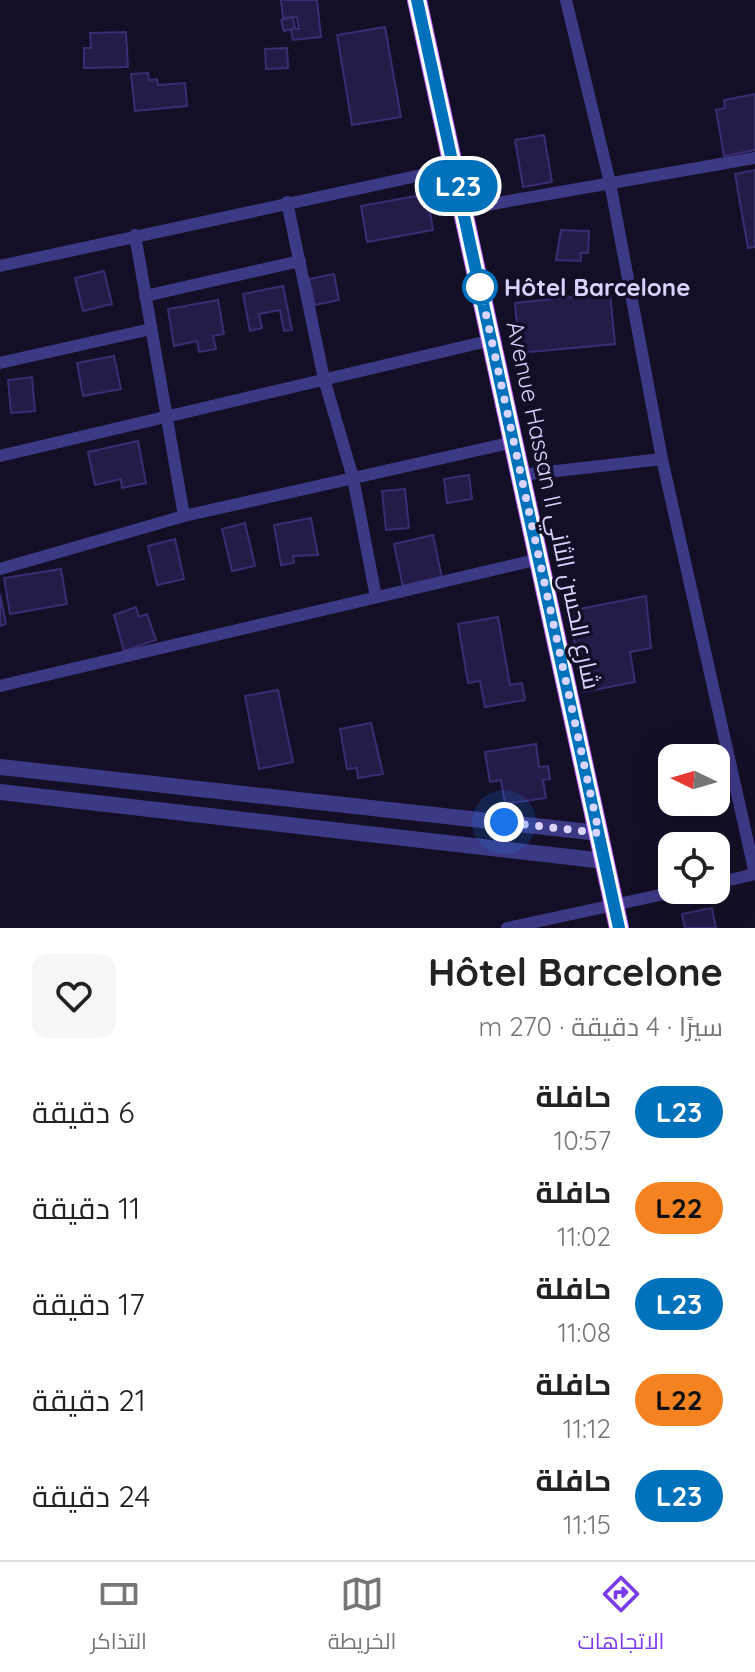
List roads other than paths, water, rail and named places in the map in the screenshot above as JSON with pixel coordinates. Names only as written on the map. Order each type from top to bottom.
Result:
[{"type":"main road","name":"Avenue Hassan II شارع الحسن الثاني","points":[[417,0],[619,928]]},
{"type":"street","points":[[566,0],[610,183],[662,459],[755,874],[730,880]]},
{"type":"street","points":[[463,209],[755,158]]},
{"type":"street","points":[[0,266],[454,168]]},
{"type":"street","points":[[287,202],[324,379],[353,478],[376,597]]},
{"type":"street","points":[[135,235],[184,516]]},
{"type":"street","points":[[145,296],[300,261]]},
{"type":"street","points":[[0,363],[151,329]]},
{"type":"street","points":[[0,456],[492,340]]},
{"type":"street","points":[[0,569],[184,516],[514,442]]},
{"type":"street","points":[[521,475],[662,459]]},
{"type":"street","points":[[0,686],[539,559]]},
{"type":"street","points":[[0,767],[599,833]]},
{"type":"street","points":[[0,792],[605,861]]},
{"type":"street","points":[[507,928],[658,896]]},
{"type":"place","name":"Hôtel Barcelone","points":[[480,287]]}]
